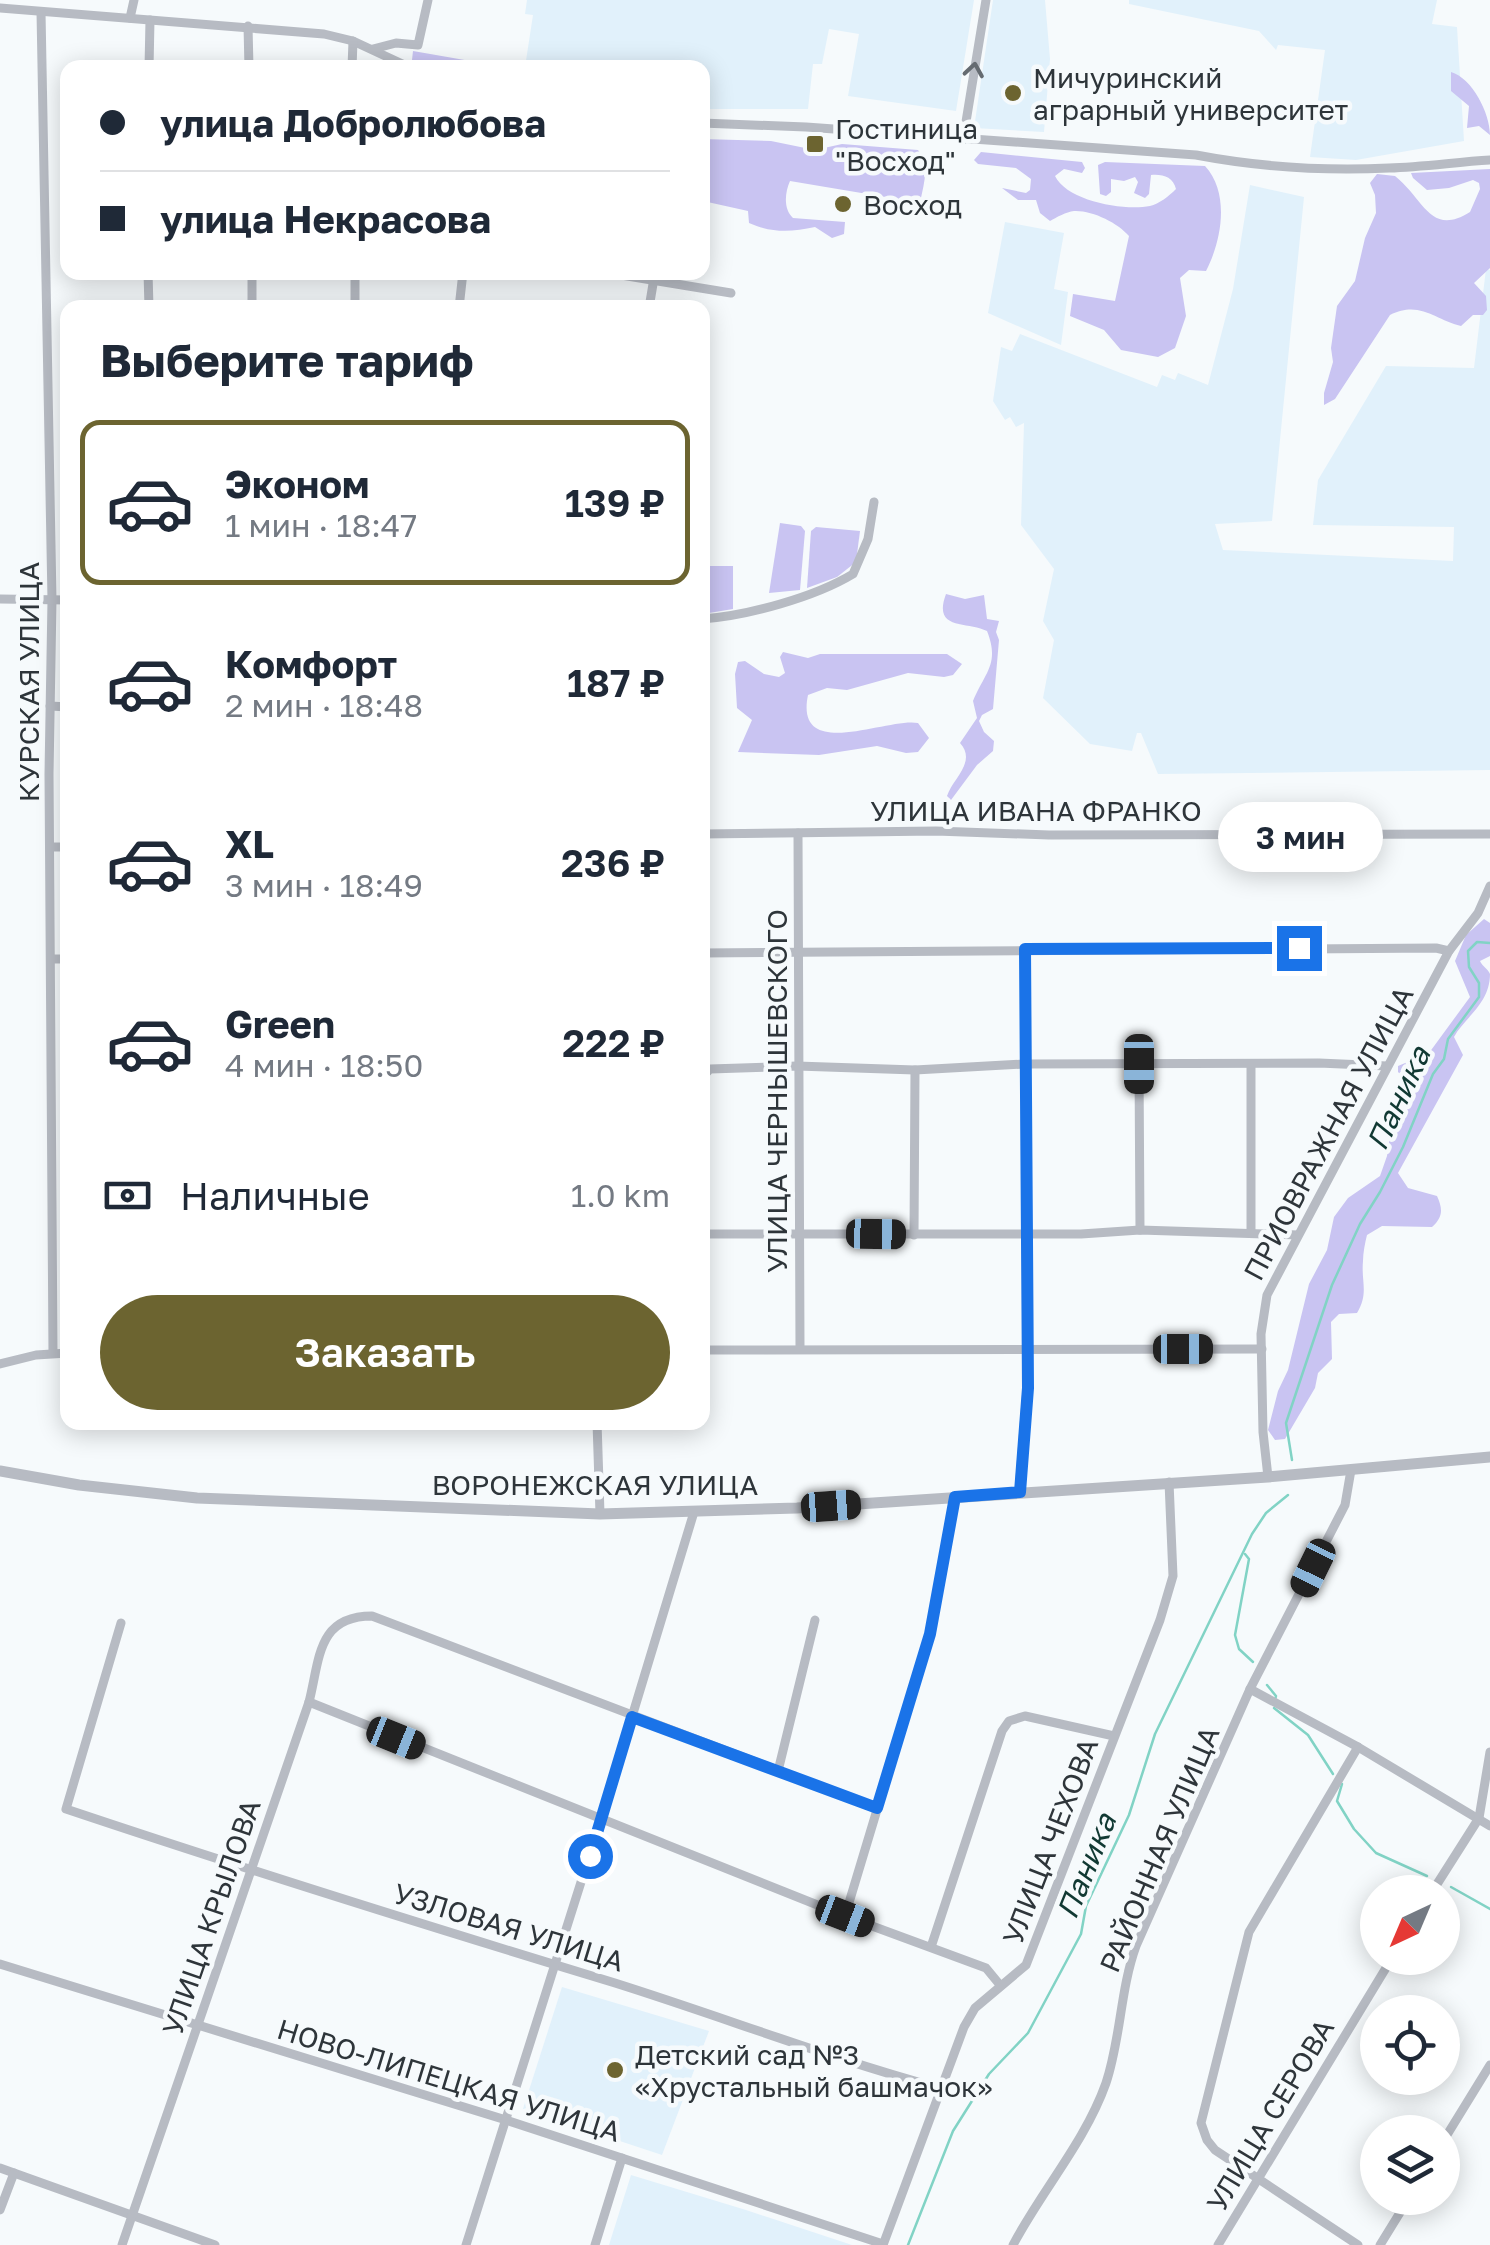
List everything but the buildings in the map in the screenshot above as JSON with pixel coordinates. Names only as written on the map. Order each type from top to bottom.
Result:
[{"type":"street","points":[[130,18],[134,0]]},
{"type":"street","points":[[373,49],[396,43],[418,45],[428,0]]},
{"type":"street","points":[[963,140],[986,0]]},
{"type":"street","points":[[0,8],[324,34],[353,41],[396,60]]},
{"type":"street","name":"КУРСКАЯ УЛИЦА","points":[[41,12],[52,600],[53,1353]]},
{"type":"street","points":[[149,60],[150,20]]},
{"type":"street","points":[[248,26],[248,60]]},
{"type":"street","points":[[352,60],[353,41]]},
{"type":"street","points":[[710,123],[806,126],[1196,155],[1231,162],[1311,168],[1392,168],[1490,160]]},
{"type":"street","points":[[668,280],[731,293]]},
{"type":"street","points":[[710,619],[810,592],[853,574],[868,540],[874,502]]},
{"type":"street","points":[[0,599],[60,600]]},
{"type":"street","points":[[50,706],[60,706]]},
{"type":"street","name":"УЛИЦА ЧЕРНЫШЕВСКОГО","points":[[798,833],[800,1348]]},
{"type":"street","name":"УЛИЦА ИВАНА ФРАНКО","points":[[710,834],[1490,834]]},
{"type":"street","points":[[50,847],[60,846]]},
{"type":"street","name":"ПРИОВРАЖНАЯ УЛИЦА","points":[[1268,1477],[1262,1349],[1267,1295],[1449,952],[1478,913],[1490,886]]},
{"type":"street","points":[[710,954],[1025,949],[1436,948],[1449,952]]},
{"type":"street","points":[[1020,1492],[1026,1348],[1025,949]]},
{"type":"street","points":[[51,959],[60,958]]},
{"type":"street","points":[[710,1069],[797,1066],[915,1070],[1024,1064],[1387,1066]]},
{"type":"street","points":[[1139,1064],[1140,1230]]},
{"type":"street","points":[[1250,1066],[1251,1232]]},
{"type":"street","points":[[914,1235],[915,1070]]},
{"type":"street","points":[[710,1234],[1140,1230],[1298,1235]]},
{"type":"street","points":[[710,1350],[1262,1349]]},
{"type":"street","points":[[0,1364],[60,1353]]},
{"type":"street","points":[[596,1430],[600,1514]]},
{"type":"street","name":"ВОРОНЕЖСКАЯ УЛИЦА","points":[[0,1470],[79,1485],[197,1498],[600,1514],[694,1512],[1268,1477],[1490,1457]]},
{"type":"street","name":"РАЙОННАЯ УЛИЦА","points":[[1014,2245],[1070,2156],[1106,2082],[1136,1946],[1250,1689],[1345,1505],[1351,1470]]},
{"type":"street","name":"УЛИЦА ЧЕХОВА","points":[[883,2245],[939,2088],[970,2018],[1000,1985],[1018,1974],[1030,1956],[1160,1620],[1172,1576],[1169,1482]]},
{"type":"street","points":[[845,1916],[930,1634],[955,1497]]},
{"type":"street","points":[[466,2245],[602,1819],[694,1512]]},
{"type":"street","name":"УЛИЦА КРЫЛОВА","points":[[122,2245],[332,1627],[355,1616],[372,1616],[632,1717]]},
{"type":"street","points":[[778,1771],[815,1620]]},
{"type":"street","name":"УЗЛОВАЯ УЛИЦА","points":[[121,1623],[66,1809],[878,2072],[939,2088]]},
{"type":"street","points":[[1250,1689],[1358,1746],[1490,1826]]},
{"type":"street","points":[[308,1702],[845,1916],[986,1968],[1000,1985]]},
{"type":"street","points":[[931,1948],[1002,1731],[1009,1721],[1025,1716],[1114,1736]]},
{"type":"street","points":[[632,1717],[877,1808]]},
{"type":"street","points":[[1358,1746],[1249,1932],[1201,2123],[1206,2140],[1215,2150],[1358,2245]]},
{"type":"street","points":[[1443,1875],[1478,1818],[1490,1752]]},
{"type":"street","name":"НОВО-ЛИПЕЦКАЯ УЛИЦА","points":[[0,1964],[506,2120],[883,2245]]},
{"type":"street","name":"УЛИЦА СЕРОВА","points":[[1218,2245],[1382,1975]]},
{"type":"street","points":[[1459,2115],[1490,2064]]},
{"type":"street","points":[[595,2245],[622,2158]]},
{"type":"street","points":[[0,2168],[215,2245]]},
{"type":"street","points":[[0,2210],[14,2173]]},
{"type":"street","points":[[1380,2245],[1399,2215]]},
{"type":"shaded area","points":[[527,0],[974,0],[956,111],[848,96],[859,34],[829,29],[822,64],[813,64],[808,109],[710,109],[710,60],[526,60],[533,15],[525,14]]},
{"type":"shaded area","name":"Мичуринский аграрный университет","points":[[993,0],[1045,0],[1050,59],[1044,132],[974,128]]},
{"type":"shaded area","points":[[1129,0],[1437,0],[1432,24],[1457,27],[1464,141],[1356,160],[1310,157],[1325,50],[1278,45],[1276,50],[1259,31],[1129,4]]},
{"type":"shaded area","points":[[413,51],[465,60],[412,60]]},
{"type":"shaded area","points":[[1451,72],[1466,81],[1478,98],[1490,135],[1479,126],[1467,128],[1469,106],[1451,91]]},
{"type":"shaded area","points":[[710,139],[771,141],[815,150],[842,144],[918,150],[922,156],[925,168],[920,202],[910,210],[909,201],[790,181],[786,200],[793,218],[845,222],[844,234],[832,238],[815,227],[766,229],[749,223],[748,211],[710,203]]},
{"type":"shaded area","points":[[981,152],[1082,162],[1082,173],[1064,169],[1055,176],[1061,185],[1083,198],[1125,207],[1157,203],[1176,189],[1175,185],[1167,177],[1151,175],[1145,198],[1134,193],[1138,182],[1135,177],[1124,181],[1111,179],[1111,192],[1106,196],[1100,194],[1098,165],[1105,162],[1205,166],[1218,189],[1219,231],[1206,271],[1189,270],[1180,278],[1186,316],[1175,348],[1158,357],[1121,350],[1104,330],[1070,316],[1073,294],[1115,301],[1129,236],[1112,222],[1081,211],[1050,221],[1040,213],[1036,200],[1018,200],[1002,188],[1026,193],[1031,179],[1016,168],[978,164],[974,160]]},
{"type":"shaded area","points":[[1490,169],[1490,268],[1474,283],[1486,296],[1487,310],[1483,315],[1473,315],[1461,326],[1419,310],[1390,315],[1335,399],[1324,405],[1333,362],[1337,306],[1355,281],[1365,238],[1376,213],[1370,183],[1377,174],[1395,176],[1436,218],[1456,219],[1470,212],[1479,183],[1473,180],[1427,190],[1411,173]]},
{"type":"shaded area","points":[[1250,185],[1304,197],[1272,521],[1215,524],[1223,550],[1453,561],[1454,527],[1313,525],[1318,480],[1386,366],[1474,368],[1486,269],[1490,270],[1490,770],[1158,774],[1141,733],[1137,733],[1132,751],[1090,744],[1043,698],[1054,640],[1043,621],[1054,569],[1021,525],[1024,423],[1016,427],[1010,417],[1005,420],[993,401],[1001,347],[1012,351],[1020,334],[1157,387],[1162,375],[1175,380],[1178,373],[1208,385],[1233,289]]},
{"type":"shaded area","points":[[1005,222],[1064,233],[1054,289],[1068,292],[1061,345],[988,313]]},
{"type":"shaded area","points":[[780,523],[801,526],[805,531],[800,590],[769,593]]},
{"type":"shaded area","points":[[816,527],[860,531],[856,562],[837,577],[807,588],[811,531]]},
{"type":"shaded area","points":[[710,566],[733,566],[733,609],[710,613]]},
{"type":"shaded area","points":[[946,594],[965,599],[984,595],[987,619],[999,621],[993,709],[979,721],[994,741],[993,751],[977,765],[951,800],[947,796],[966,757],[960,743],[977,718],[973,701],[992,652],[987,631],[954,623],[944,614]]},
{"type":"shaded area","points":[[783,652],[808,658],[820,654],[947,654],[962,664],[953,675],[944,677],[908,673],[847,690],[827,688],[808,695],[807,715],[815,727],[829,732],[918,723],[929,738],[918,752],[877,746],[819,755],[738,752],[752,720],[737,708],[738,662],[745,661],[764,674],[779,677],[785,673],[780,657]]},
{"type":"shaded area","points":[[1484,919],[1490,923],[1490,956],[1480,961],[1490,974],[1486,994],[1454,1037],[1463,1055],[1398,1173],[1408,1188],[1437,1196],[1440,1216],[1432,1227],[1382,1226],[1367,1235],[1361,1306],[1357,1313],[1339,1314],[1331,1322],[1332,1359],[1318,1373],[1315,1388],[1285,1439],[1275,1440],[1268,1430],[1278,1391],[1288,1370],[1309,1284],[1327,1250],[1334,1217],[1348,1198],[1380,1176],[1391,1128],[1410,1083],[1398,1072],[1398,1066],[1429,1053],[1470,997],[1455,961],[1466,935]]},
{"type":"shaded area","name":"Детский сад №3 «Хрустальный башмачок»","points":[[562,1987],[709,2031],[662,2155],[523,2109]]},
{"type":"shaded area","points":[[631,2175],[746,2210],[852,2245],[609,2245]]},
{"type":"waterway","name":"Паника","points":[[1292,1460],[1286,1423],[1332,1285],[1360,1224],[1403,1147],[1433,1074],[1444,1059],[1448,1039],[1479,997],[1479,983],[1469,967],[1468,951],[1477,942],[1490,943]]},
{"type":"waterway","name":"Паника","points":[[908,2245],[953,2131],[989,2074],[1028,2033],[1081,1934],[1086,1906],[1129,1815],[1155,1734],[1252,1534],[1266,1513],[1288,1495]]},
{"type":"waterway","points":[[1245,1554],[1249,1559],[1235,1635],[1239,1649],[1253,1662]]},
{"type":"waterway","points":[[1267,1685],[1275,1700]]},
{"type":"waterway","points":[[1274,1708],[1308,1735],[1333,1774]]},
{"type":"waterway","points":[[1342,1784],[1337,1801],[1354,1829],[1376,1853],[1425,1875]]},
{"type":"waterway","points":[[1460,1892],[1490,1909]]},
{"type":"place","name":"Мичуринский аграрный университет","points":[[1013,93]]},
{"type":"place","name":"Гостиница \"Восход\"","points":[[815,144]]},
{"type":"place","name":"Восход","points":[[843,204]]},
{"type":"place","name":"Детский сад №3 «Хрустальный башмачок»","points":[[615,2070]]},
{"type":"route","points":[[590,1856],[632,1717],[877,1808],[930,1634],[955,1497],[1020,1492],[1028,1388],[1025,949],[1299,948]]}]
